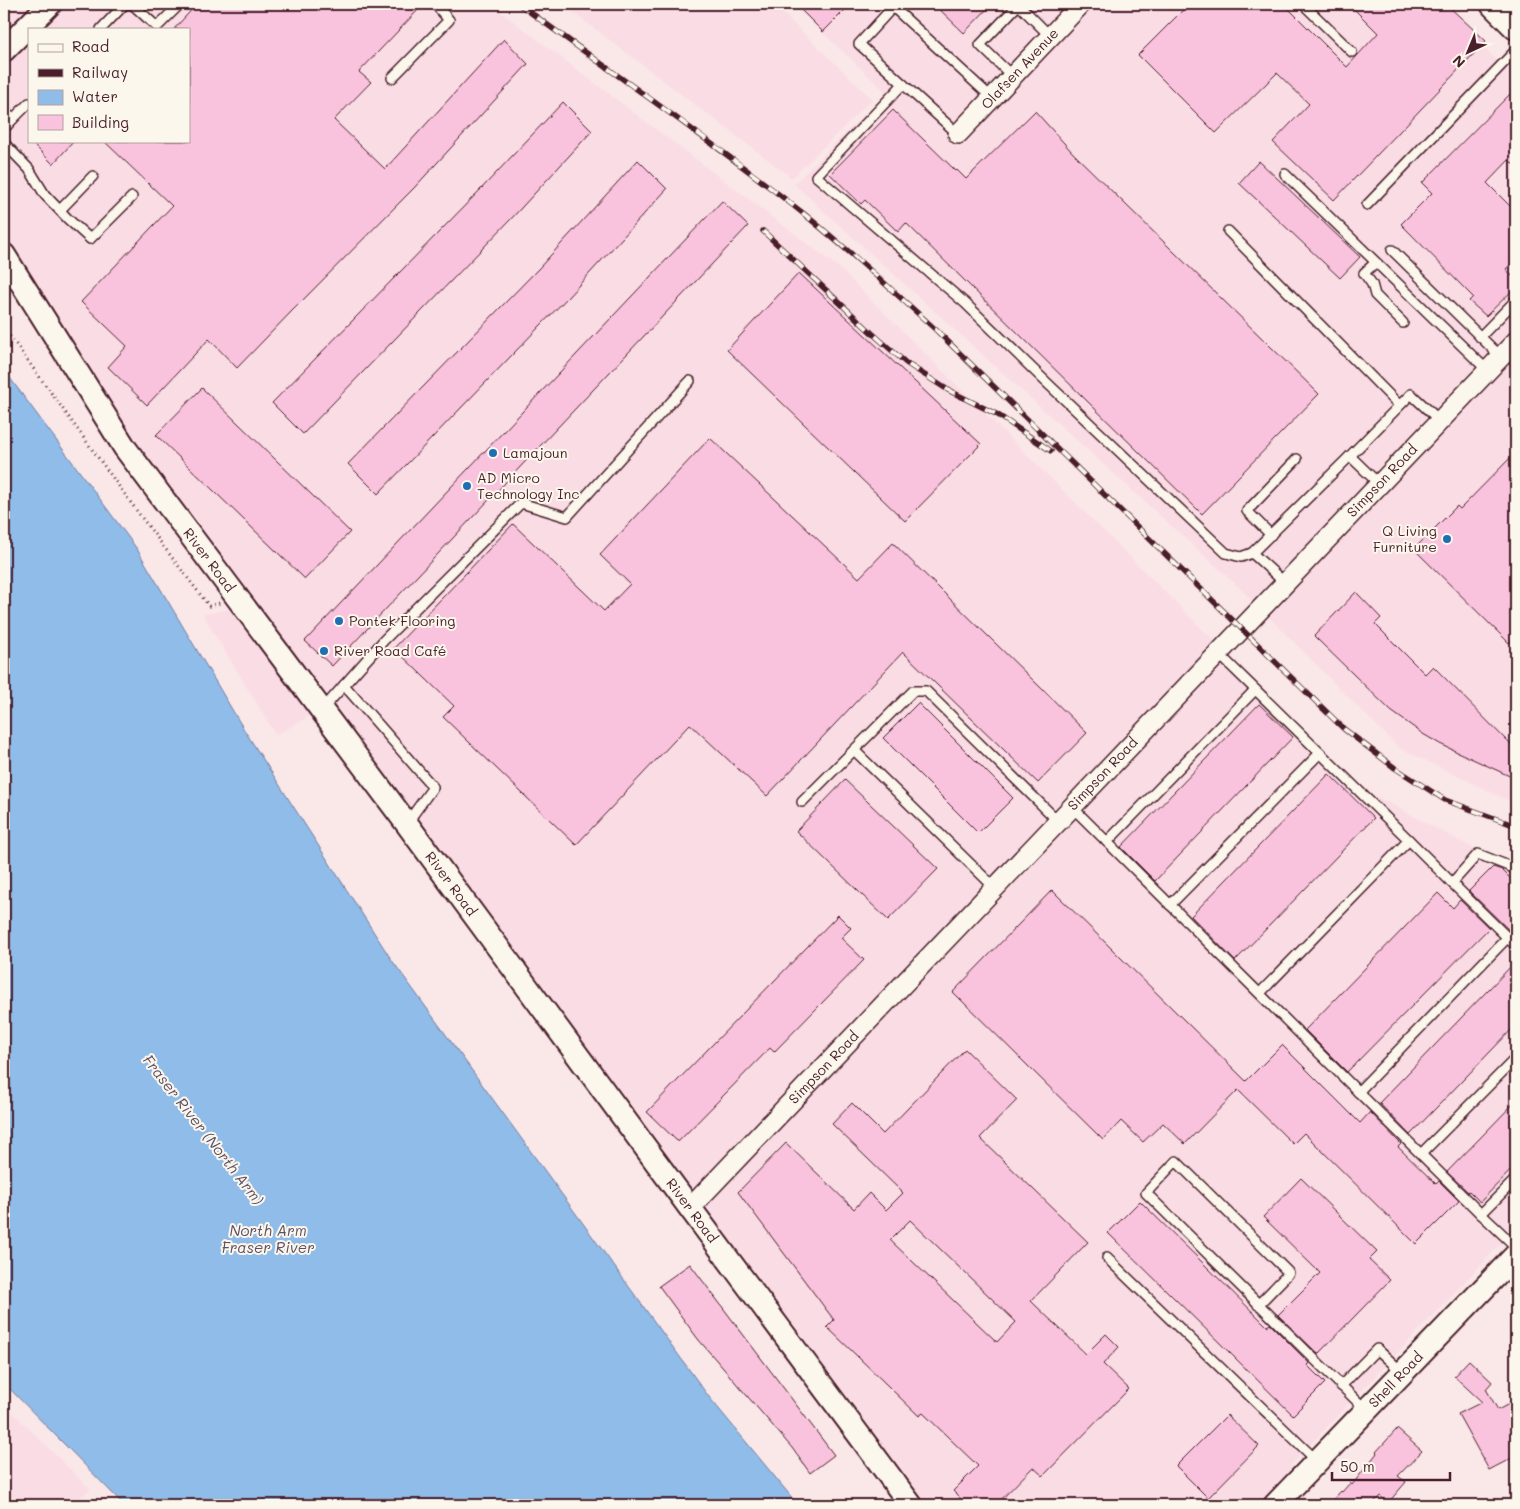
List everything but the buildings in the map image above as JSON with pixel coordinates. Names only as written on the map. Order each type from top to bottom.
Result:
[{"type":"main road","points":[[1494,4],[1516,26]]},
{"type":"street","points":[[4,50],[50,4]]},
{"type":"street","name":"Olafsen Avenue","points":[[958,134],[1079,4]]},
{"type":"street","name":"River Road","points":[[4,255],[125,448],[407,824],[911,1505]]},
{"type":"street","name":"Simpson Road","points":[[690,1208],[819,1074],[1057,820],[1516,342]]},
{"type":"street","name":"Shell Road","points":[[1292,1501],[1317,1462],[1516,1255]]},
{"type":"lane","points":[[102,28],[125,4]]},
{"type":"lane","points":[[132,4],[157,27],[180,4]]},
{"type":"lane","points":[[392,78],[448,20],[435,4]]},
{"type":"lane","points":[[1012,76],[980,45],[1018,4],[1050,36]]},
{"type":"lane","points":[[1304,4],[1352,52]]},
{"type":"lane","points":[[958,134],[859,44],[894,7],[992,98]]},
{"type":"lane","points":[[1367,205],[1516,50]]},
{"type":"lane","points":[[902,84],[816,176],[965,303],[1042,379],[1226,553],[1241,556],[1252,553],[1411,394],[1440,422]]},
{"type":"lane","points":[[4,129],[28,104]]},
{"type":"lane","points":[[4,111],[13,119]]},
{"type":"lane","points":[[4,143],[29,169],[46,195],[90,239],[132,197]]},
{"type":"lane","points":[[1285,174],[1488,372]]},
{"type":"lane","points":[[60,210],[93,176]]},
{"type":"lane","points":[[1228,231],[1399,406]]},
{"type":"lane","points":[[1392,250],[1501,358]]},
{"type":"lane","points":[[1376,262],[1364,274],[1372,284],[1374,295],[1403,323]]},
{"type":"lane","points":[[1480,337],[1516,300]]},
{"type":"lane","points":[[322,710],[384,640],[521,503],[567,517],[690,381]]},
{"type":"lane","points":[[1350,456],[1379,484]]},
{"type":"lane","points":[[1271,535],[1247,511],[1297,459]]},
{"type":"lane","points":[[1252,553],[1285,583]]},
{"type":"lane","points":[[1218,653],[1516,946]]},
{"type":"lane","points":[[344,685],[432,786],[407,824]]},
{"type":"lane","points":[[1107,842],[1256,690]]},
{"type":"lane","points":[[802,802],[914,691],[926,691],[1057,820]]},
{"type":"lane","points":[[854,750],[994,887]]},
{"type":"lane","points":[[1170,905],[1320,753]]},
{"type":"lane","points":[[1071,806],[1516,1247]]},
{"type":"lane","points":[[1260,993],[1409,840]]},
{"type":"lane","points":[[1452,883],[1478,854],[1516,869]]},
{"type":"lane","points":[[1358,1092],[1508,938]]},
{"type":"lane","points":[[1421,1154],[1516,1058]]},
{"type":"lane","points":[[1258,1305],[1288,1273],[1176,1161],[1146,1193],[1258,1305],[1366,1410]]},
{"type":"lane","points":[[1481,1214],[1516,1179]]},
{"type":"lane","points":[[1107,1258],[1317,1462]]},
{"type":"lane","points":[[1341,1386],[1377,1349],[1402,1372]]},
{"type":"path","points":[[4,328],[142,518],[209,606],[238,599]]},
{"type":"path","points":[[1292,1501],[1312,1503],[1313,1505]]},
{"type":"shaded area","points":[[4,4],[490,4],[838,267],[1363,789],[1476,850],[1516,866],[1516,1228],[1291,1465],[1283,1505],[911,1505],[125,448],[4,255]]},
{"type":"shaded area","points":[[562,4],[773,4],[872,99],[792,178]]},
{"type":"shaded area","points":[[792,4],[1440,4],[1516,79],[1516,804],[1398,747],[1240,588],[794,184],[887,93]]},
{"type":"shaded area","points":[[239,607],[315,713],[276,735],[203,615]]},
{"type":"shaded area","points":[[4,1404],[90,1489],[75,1501],[79,1505],[4,1505]]},
{"type":"water","name":"North Arm Fraser River","points":[[4,370],[137,549],[243,728],[391,959],[709,1397],[798,1505],[124,1505],[4,1383]]},
{"type":"railway","points":[[519,4],[734,160],[804,214],[854,256],[935,329],[1344,729],[1395,768],[1445,800],[1516,826]]},
{"type":"railway","points":[[763,231],[906,363],[948,390],[998,415],[1051,451]]},
{"type":"place","name":"Lamajoun","points":[[493,453]]},
{"type":"place","name":"AD Micro Technology Inc","points":[[467,486]]},
{"type":"place","name":"Q Living Furniture","points":[[1447,539]]},
{"type":"place","name":"Pontek Flooring","points":[[339,621]]},
{"type":"place","name":"River Road Café","points":[[324,651]]},
{"type":"water label","name":"Fraser River (North Arm)","points":[[203,1130]]}]
